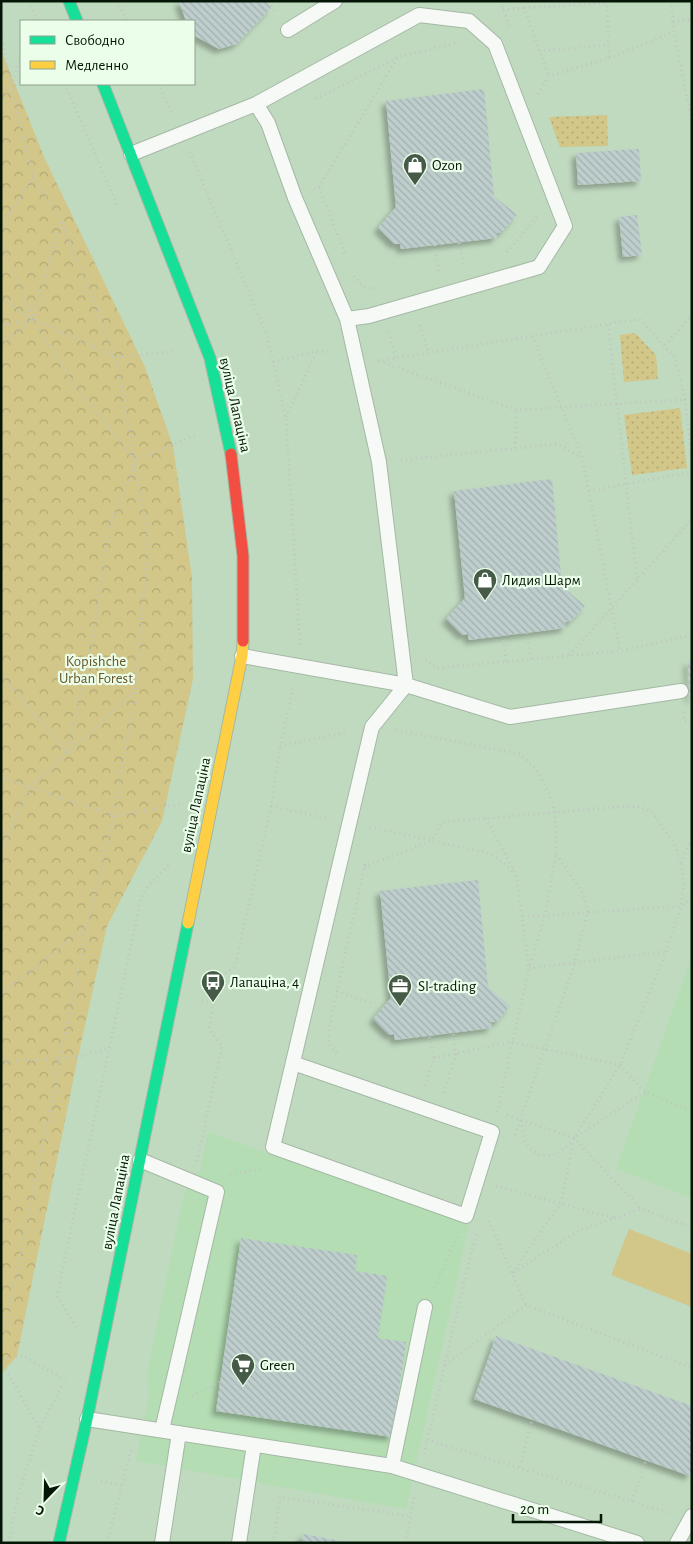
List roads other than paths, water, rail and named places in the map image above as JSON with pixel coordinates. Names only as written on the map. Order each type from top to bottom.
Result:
[{"type":"main road","points":[[69,1],[77,20]]},
{"type":"main road","name":"вуліца Лапаціна","points":[[59,1543],[87,1419],[242,656],[243,557],[235,480],[223,404],[210,358],[102,85]]},
{"type":"lane","points":[[288,30],[335,1]]},
{"type":"lane","points":[[131,154],[256,104],[419,16],[469,21],[496,44],[565,226],[539,267],[369,316],[347,319]]},
{"type":"lane","points":[[256,104],[268,123],[296,198],[347,319],[356,352],[379,462],[406,685],[372,727],[351,824],[293,1063],[273,1147],[466,1216],[492,1132],[293,1063]]},
{"type":"lane","points":[[242,656],[406,685],[510,717],[682,691]]},
{"type":"lane","points":[[140,1160],[217,1192],[162,1430]]},
{"type":"lane","points":[[392,1466],[425,1307]]},
{"type":"lane","points":[[87,1419],[392,1466],[637,1543]]},
{"type":"lane","points":[[162,1543],[179,1433]]},
{"type":"lane","points":[[239,1543],[254,1445]]},
{"type":"lane","points":[[678,1543],[691,1517]]},
{"type":"place","name":"Ozon","points":[[415,186]]},
{"type":"place","name":"Лидия Шарм","points":[[485,601]]},
{"type":"place","name":"Лапаціна, 4","points":[[213,1003]]},
{"type":"place","name":"SI-trading","points":[[400,1007]]},
{"type":"place","name":"Green","points":[[243,1386]]},
{"type":"park label","name":"Kopishche Urban Forest","points":[[96,670]]}]
